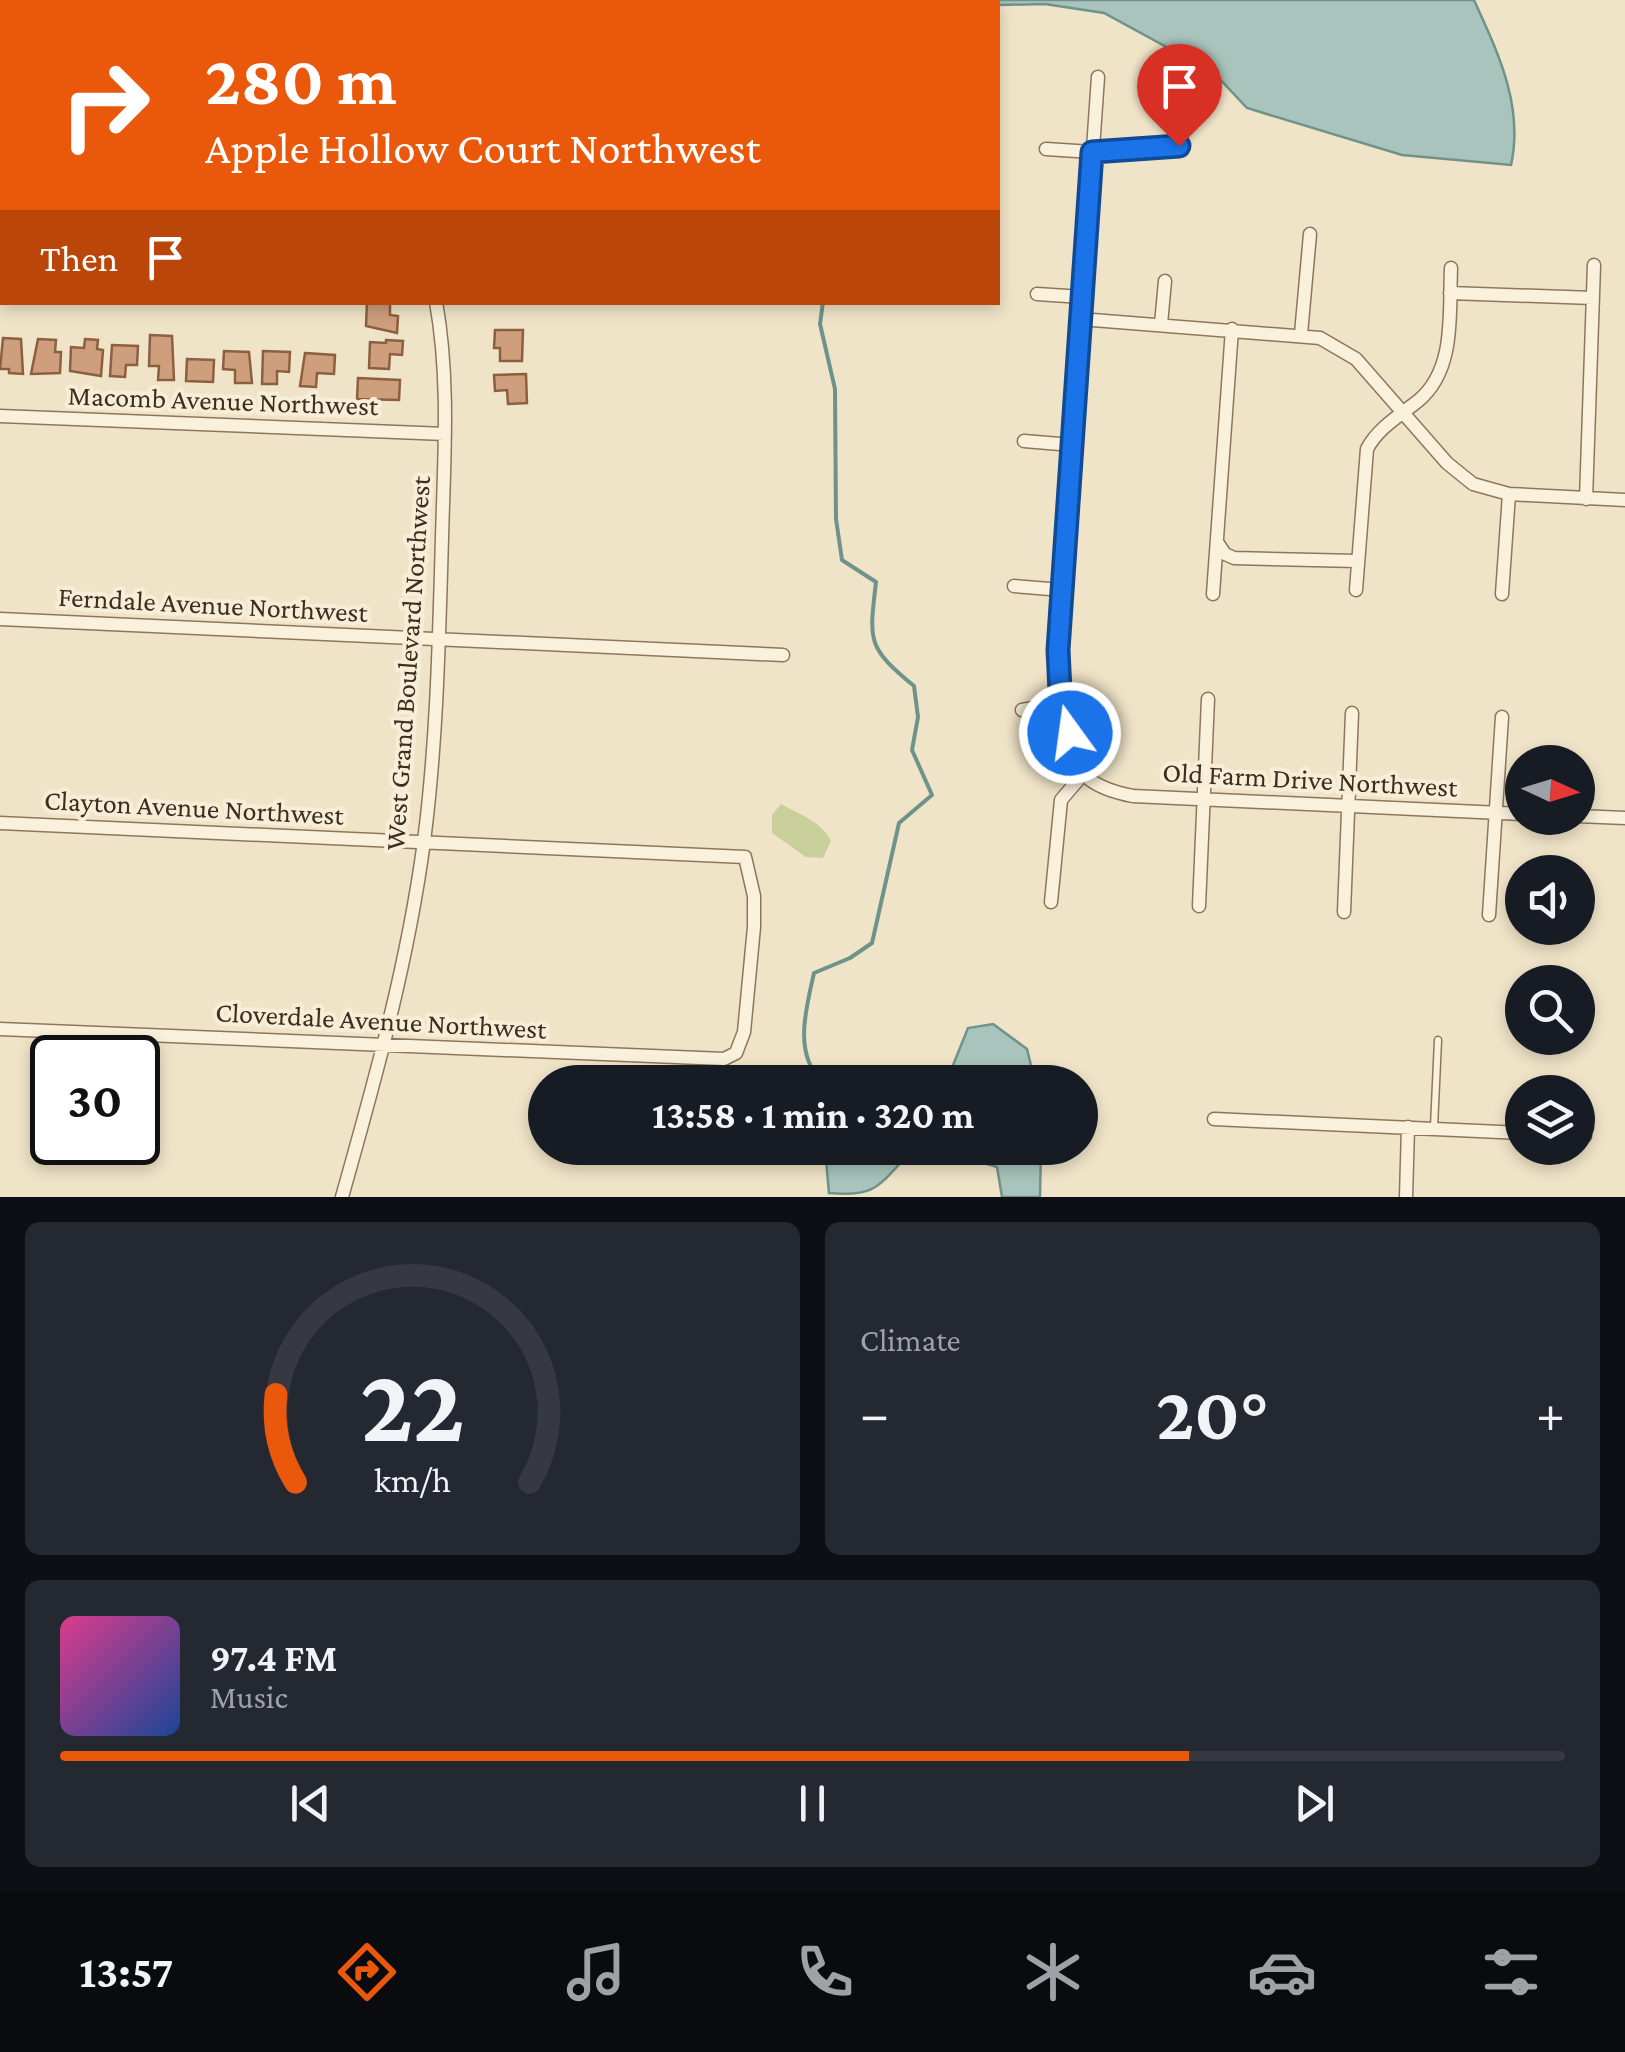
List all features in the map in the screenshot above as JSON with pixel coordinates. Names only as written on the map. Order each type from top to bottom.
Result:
[{"type":"street","points":[[1051,902],[1061,800],[1084,773],[1062,703],[1057,666],[1098,77]]},
{"type":"street","points":[[1046,149],[1092,152],[1179,146]]},
{"type":"street","points":[[1301,334],[1310,234]]},
{"type":"street","points":[[1586,499],[1594,265]]},
{"type":"street","points":[[1356,590],[1366,450],[1374,437],[1427,392],[1441,373],[1451,268]]},
{"type":"street","points":[[1162,324],[1165,281]]},
{"type":"street","points":[[1450,293],[1593,298]]},
{"type":"street","points":[[1037,294],[1082,297]]},
{"type":"street","name":"West Grand Boulevard Northwest","points":[[342,1197],[386,1044],[424,842],[439,639],[445,434],[444,371],[436,305]]},
{"type":"street","points":[[1080,318],[1301,334],[1329,340],[1349,352],[1458,474],[1482,488],[1509,494],[1625,500]]},
{"type":"street","points":[[1212,594],[1232,329]]},
{"type":"street","name":"Macomb Avenue Northwest","points":[[0,416],[445,434]]},
{"type":"street","points":[[1024,441],[1072,444]]},
{"type":"street","points":[[1502,594],[1509,494]]},
{"type":"street","points":[[1216,540],[1222,551],[1234,558],[1357,561]]},
{"type":"street","points":[[1014,586],[1062,590]]},
{"type":"street","name":"Ferndale Avenue Northwest","points":[[0,619],[783,655]]},
{"type":"street","points":[[1198,906],[1208,699]]},
{"type":"street","points":[[1022,710],[1062,703]]},
{"type":"street","points":[[1344,912],[1352,713]]},
{"type":"street","points":[[1489,916],[1502,718]]},
{"type":"street","name":"Old Farm Drive Northwest","points":[[1084,773],[1097,784],[1121,794],[1505,813]]},
{"type":"street","points":[[1595,817],[1625,818]]},
{"type":"street","name":"Clayton Avenue Northwest","points":[[0,823],[745,857],[754,896],[754,927],[744,1032]]},
{"type":"street","name":"Cloverdale Avenue Northwest","points":[[0,1029],[706,1060],[724,1060],[736,1052],[744,1032]]},
{"type":"street","points":[[1214,1119],[1505,1132]]},
{"type":"street","points":[[1406,1197],[1408,1127]]},
{"type":"lane","points":[[1434,1128],[1438,1040]]},
{"type":"green space","points":[[781,804],[827,834],[831,841],[823,858],[806,857],[772,833],[772,815]]},
{"type":"water","points":[[1000,0],[1474,0],[1500,60],[1511,101],[1511,165],[1402,155],[1247,108],[1214,73],[1104,13],[1045,4],[1000,5]]},
{"type":"water","points":[[993,1024],[1027,1049],[1031,1065],[953,1065],[968,1028]]},
{"type":"water","points":[[827,1165],[899,1165],[872,1189],[855,1194],[829,1193]]},
{"type":"water","points":[[990,1165],[1041,1165],[1040,1197],[1002,1197],[997,1167]]},
{"type":"building","points":[[367,305],[390,305],[390,315],[398,316],[397,333],[366,326]]},
{"type":"building","points":[[495,330],[523,330],[522,361],[500,361],[500,348],[494,348]]},
{"type":"building","points":[[150,335],[172,336],[174,380],[158,380],[159,366],[149,366]]},
{"type":"building","points":[[3,338],[21,339],[23,374],[0,369]]},
{"type":"building","points":[[38,339],[56,340],[55,352],[61,352],[60,373],[31,374]]},
{"type":"building","points":[[85,339],[98,340],[97,349],[103,350],[101,376],[70,371],[71,347],[84,348]]},
{"type":"building","points":[[403,341],[402,355],[390,354],[389,369],[369,368],[370,342]]},
{"type":"building","points":[[112,345],[138,346],[137,365],[126,365],[125,377],[110,376]]},
{"type":"building","points":[[224,351],[249,352],[252,383],[235,383],[235,370],[223,369]]},
{"type":"building","points":[[263,351],[290,352],[289,372],[277,371],[277,384],[262,384]]},
{"type":"building","points":[[305,353],[335,355],[334,374],[317,373],[316,387],[300,386]]},
{"type":"building","points":[[187,359],[214,360],[213,382],[186,381]]},
{"type":"building","points":[[526,374],[527,403],[508,404],[507,390],[495,391],[494,375]]},
{"type":"building","points":[[358,378],[400,380],[399,400],[357,399]]},
{"type":"waterway","points":[[810,1065],[804,1030],[814,973],[850,958],[872,943],[899,823],[932,795],[912,750],[918,717],[914,686],[887,662],[875,642],[872,618],[876,582],[842,560],[836,519],[835,389],[820,324],[823,305]]},
{"type":"route","points":[[1070,733],[1057,666],[1092,152],[1179,146]]}]
